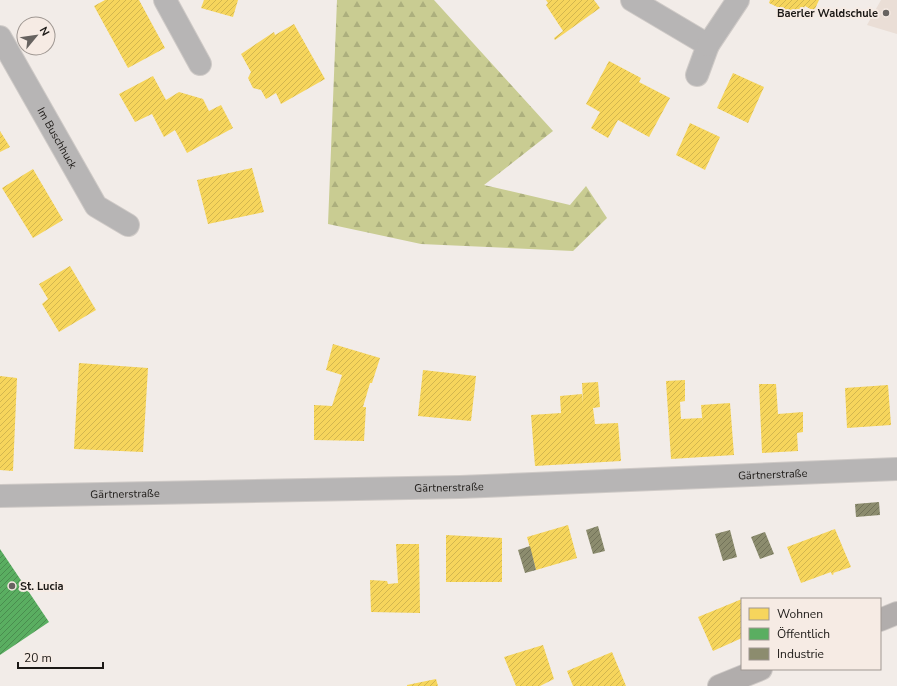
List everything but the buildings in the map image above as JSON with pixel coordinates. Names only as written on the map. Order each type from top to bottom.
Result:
[{"type":"main road","points":[[881,620],[897,613]]},
{"type":"main road","points":[[719,686],[758,670]]},
{"type":"street","points":[[165,0],[200,64]]},
{"type":"street","points":[[632,0],[708,45]]},
{"type":"street","points":[[697,75],[708,45],[738,0]]},
{"type":"street","name":"Im Buschhuck","points":[[0,38],[96,206],[128,225]]},
{"type":"street","name":"Gärtnerstraße","points":[[0,496],[460,487],[897,469]]},
{"type":"shaded area","name":"Baerler Waldschule","points":[[881,0],[897,0],[897,34],[867,25]]},
{"type":"green space","points":[[337,0],[434,0],[553,131],[484,185],[570,205],[586,186],[607,218],[573,251],[421,244],[328,224]]},
{"type":"place","name":"Baerler Waldschule","points":[[886,13]]},
{"type":"place","name":"St. Lucia","points":[[12,586]]}]
